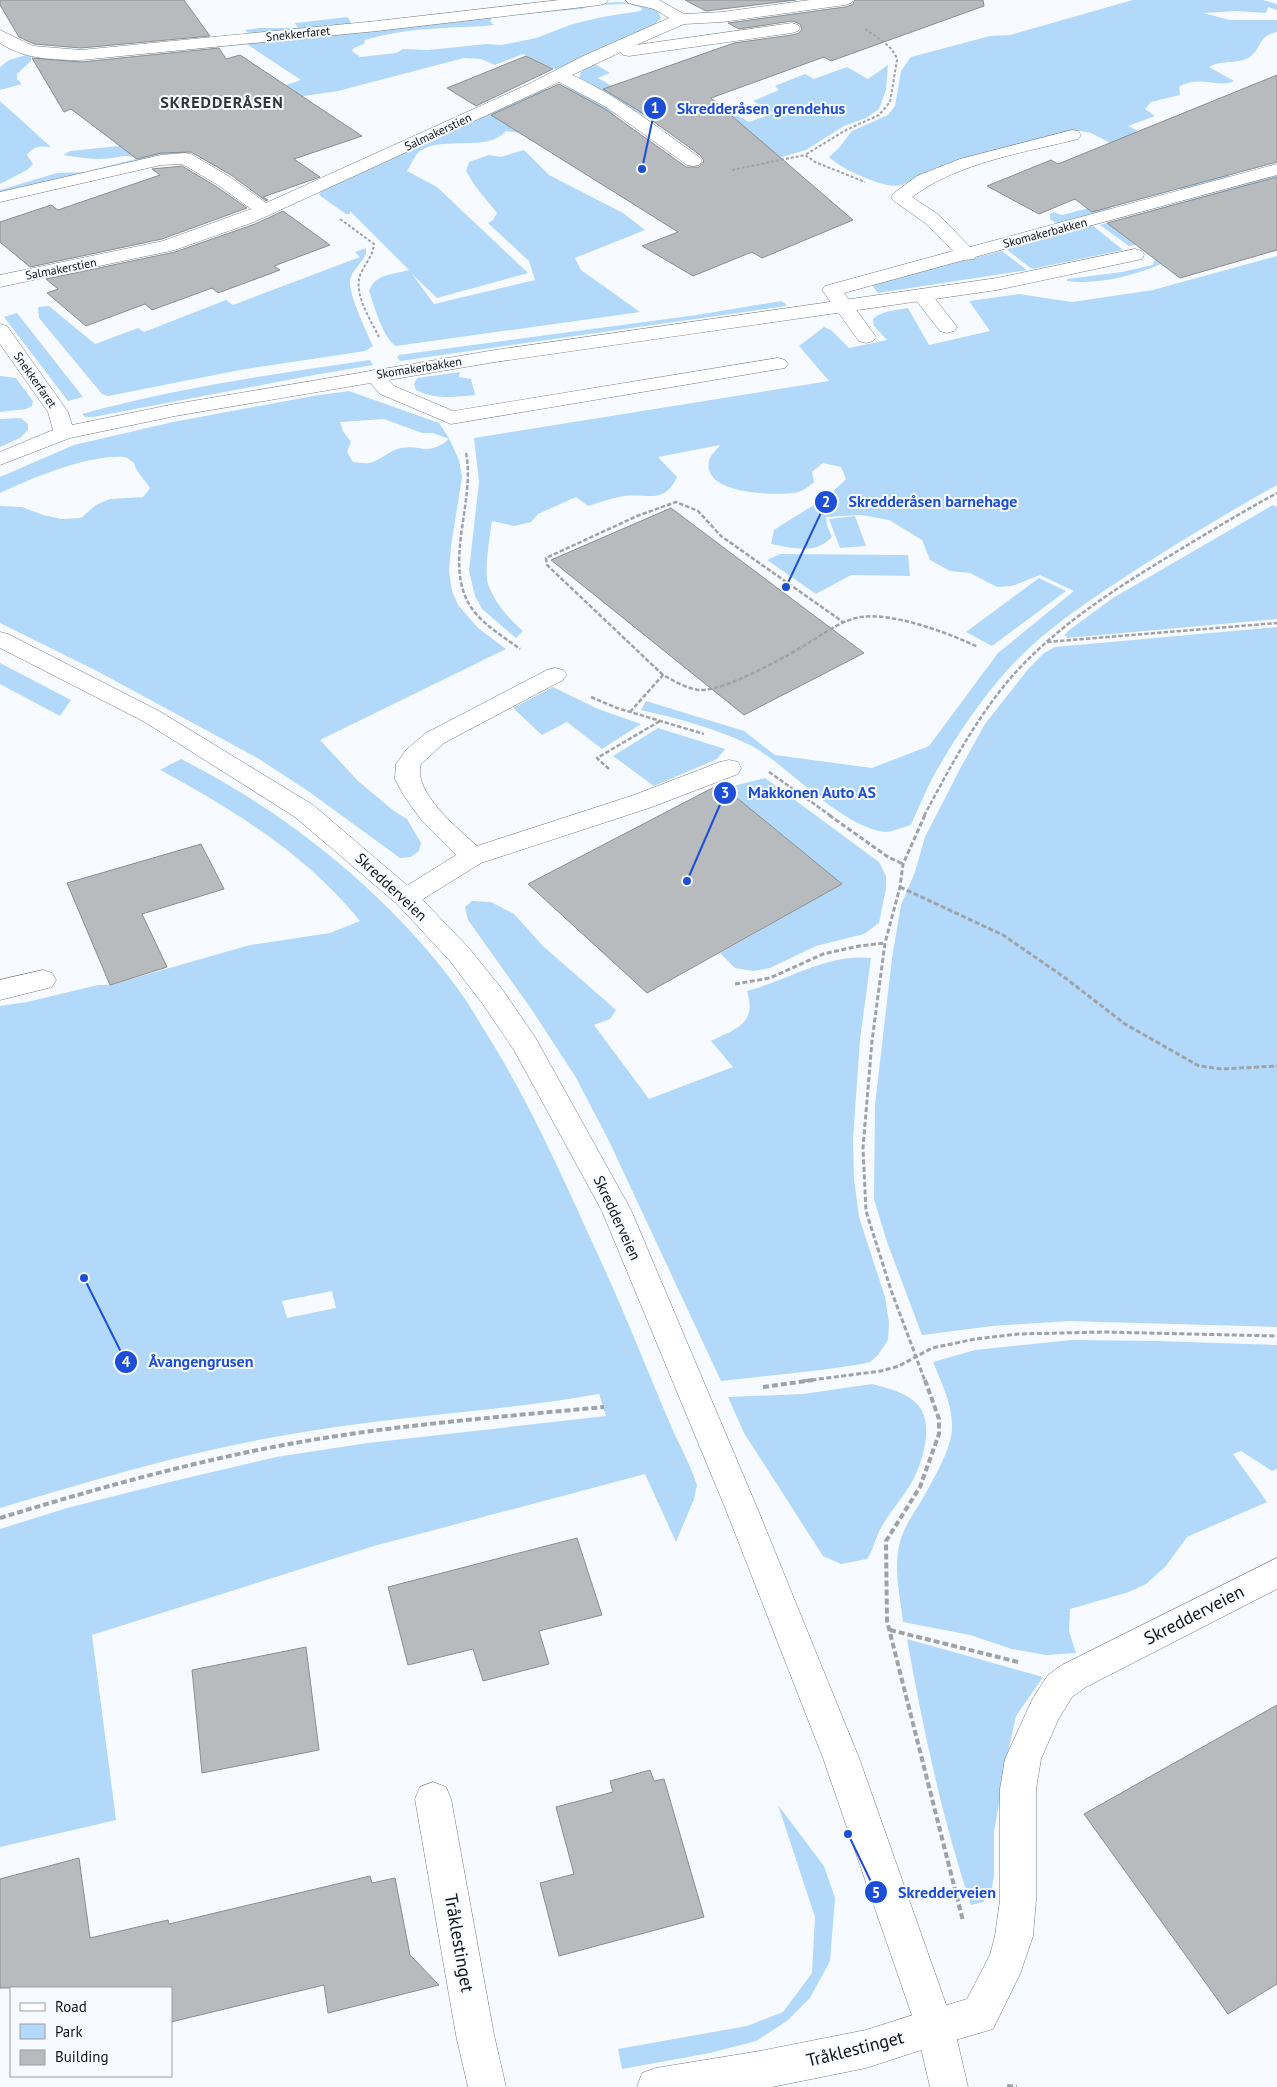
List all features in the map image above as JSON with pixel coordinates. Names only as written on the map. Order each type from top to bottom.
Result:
[{"type":"street","name":"Snekkerfaret","points":[[0,35],[18,47],[48,54],[82,55],[377,26],[600,0]]},
{"type":"street","points":[[634,0],[659,5],[681,18]]},
{"type":"street","name":"Salmakerstien","points":[[0,281],[168,246],[205,234],[305,193],[560,76],[681,18],[722,18],[838,1]]},
{"type":"street","name":"Salmakerstien","points":[[610,51],[641,50],[792,28]]},
{"type":"street","points":[[560,76],[575,82],[623,110],[693,161]]},
{"type":"street","points":[[967,255],[932,219],[900,197],[923,180],[966,163],[1072,135]]},
{"type":"street","points":[[0,197],[161,160],[185,158],[224,181],[264,210]]},
{"type":"street","name":"Skomakerbakken","points":[[844,306],[832,290],[967,255],[1277,169]]},
{"type":"street","name":"Skomakerbakken","points":[[0,459],[64,433],[175,410],[383,374],[1020,280],[1135,255]]},
{"type":"street","points":[[922,295],[947,327]]},
{"type":"street","points":[[844,306],[866,337]]},
{"type":"street","name":"Snekkerfaret","points":[[0,330],[58,412],[64,433]]},
{"type":"street","points":[[383,374],[387,390],[451,418],[778,364]]},
{"type":"street","name":"Skredderveien","points":[[0,639],[151,716],[304,811],[406,898],[459,954],[492,996],[525,1044],[616,1210],[712,1438],[841,1758],[935,2028],[949,2087]]},
{"type":"street","points":[[472,857],[432,816],[409,786],[406,778],[407,768],[420,749],[435,738],[555,675]]},
{"type":"street","points":[[406,898],[472,857],[642,801],[729,768]]},
{"type":"street","points":[[0,990],[43,980]]},
{"type":"street","name":"Skredderveien","points":[[935,2028],[980,2015],[1007,1961],[1014,1936],[1018,1900],[1018,1789],[1023,1759],[1044,1708],[1060,1686],[1074,1676],[1277,1573]]},
{"type":"street","name":"Tråklestinget","points":[[433,1799],[475,2035],[488,2087]]},
{"type":"street","name":"Tråklestinget","points":[[656,2087],[760,2070],[866,2049],[935,2028]]},
{"type":"path","points":[[693,161],[706,168],[727,171],[805,155],[846,130],[883,111],[890,102],[897,60],[892,49],[838,1]]},
{"type":"path","points":[[805,155],[815,162],[900,197]]},
{"type":"path","points":[[305,193],[374,244],[374,253],[368,265],[360,274],[358,284],[383,374]]},
{"type":"path","points":[[451,418],[462,438],[469,476],[460,573],[467,601],[482,620],[555,675],[595,700],[707,735]]},
{"type":"path","points":[[965,1929],[887,1621],[886,1541],[920,1487],[939,1434],[939,1419],[891,1290],[866,1211],[863,1148],[872,1041],[885,943],[900,887],[903,864],[918,828],[960,748],[1008,681],[1046,642],[1108,594],[1214,528],[1277,493]]},
{"type":"path","points":[[843,622],[721,536],[698,511],[676,502],[637,516],[546,558],[547,565],[631,647],[663,675],[681,684],[702,690],[734,682],[804,646],[843,622],[862,617],[898,618],[954,636],[978,647]]},
{"type":"path","points":[[1046,642],[1277,623]]},
{"type":"path","points":[[630,712],[663,675]]},
{"type":"path","points":[[642,801],[597,758],[661,721]]},
{"type":"path","points":[[768,770],[888,857],[903,864]]},
{"type":"path","points":[[900,887],[1002,935],[1064,977],[1124,1024],[1199,1066],[1222,1069],[1277,1066]]},
{"type":"path","points":[[735,984],[770,978],[823,954],[858,946],[885,943]]},
{"type":"path","points":[[763,1387],[881,1371],[899,1366],[930,1348],[990,1337],[1061,1330],[1132,1331],[1220,1337],[1277,1336]]},
{"type":"path","points":[[0,1518],[86,1492],[290,1444],[370,1432],[604,1406]]},
{"type":"path","points":[[890,1630],[1074,1676]]},
{"type":"path","points":[[1007,2086],[1017,2087]]},
{"type":"green space","points":[[1133,0],[1263,0],[1277,4],[1277,10],[1268,7],[1266,13],[1236,11],[1203,13],[1230,20],[1277,20],[1277,32],[1266,36],[1255,52],[1247,59],[1220,63],[1209,67],[1234,81],[1228,83],[1201,81],[1186,83],[1179,87],[1180,95],[1151,102],[1145,109],[1155,116],[1128,126],[1232,177],[1188,189],[1178,189],[1166,184],[1177,177],[1091,133],[1080,131],[947,164],[930,170],[901,185],[894,186],[863,177],[842,167],[829,157],[852,131],[888,115],[895,106],[901,71],[911,57],[990,36],[1010,35]]},
{"type":"green space","points":[[618,2],[643,4],[654,9],[661,18],[655,24],[633,35],[557,70],[523,54],[495,65],[481,59],[464,58],[338,91],[304,96],[192,152],[176,153],[0,193],[0,190],[57,173],[84,172],[136,159],[127,156],[96,159],[63,155],[70,151],[138,144],[268,91],[301,80],[245,43]],"holes":[[[629,4],[642,8],[641,11],[573,24],[536,38],[502,45],[486,44],[428,50],[403,49],[396,53],[360,57],[352,51],[354,48],[364,44],[365,40],[380,36],[425,29],[494,25],[490,21],[493,17],[581,9],[595,5]]]},
{"type":"green space","points":[[348,17],[352,25],[249,34],[245,30],[298,28],[295,23]]},
{"type":"green space","points":[[31,55],[31,61],[17,74],[17,79],[22,84],[0,90],[0,67],[9,60]]},
{"type":"green space","points":[[595,64],[610,73],[598,78],[641,103],[687,124],[732,112],[749,122],[773,113],[753,101],[779,90],[775,86],[805,74],[814,79],[847,67],[868,79],[888,65],[886,90],[879,109],[866,118],[844,126],[806,150],[760,163],[768,147],[756,137],[727,144],[661,126],[579,78],[583,70]]},
{"type":"green space","points":[[563,86],[584,94],[602,105],[614,113],[614,118],[552,130],[530,140],[520,133],[506,131],[498,138],[488,141],[430,146],[418,153],[407,171],[437,187],[528,273],[437,298],[412,274],[434,304],[535,280],[529,261],[488,223],[493,220],[497,213],[475,186],[466,171],[469,162],[489,155],[501,157],[524,150],[549,175],[623,213],[645,230],[575,258],[581,270],[640,312],[396,346],[391,342],[383,329],[369,291],[372,285],[381,278],[409,270],[350,211],[350,214],[346,214],[319,195],[322,190],[540,90]]},
{"type":"green space","points":[[0,101],[51,147],[41,147],[32,150],[27,155],[33,164],[27,170],[0,184]]},
{"type":"green space","points":[[1277,175],[1277,182],[1114,228],[1135,245],[1129,246],[1100,225]]},
{"type":"green space","points":[[1104,204],[1112,209],[1058,224],[1050,219],[1050,214],[1053,212],[1062,215]]},
{"type":"green space","points":[[1092,225],[1123,250],[1032,269],[1006,249]]},
{"type":"green space","points":[[366,248],[366,254],[350,280],[355,303],[373,346],[365,351],[240,370],[108,396],[102,394],[39,318],[38,307],[49,306],[95,344],[138,328],[144,332],[226,300],[233,305],[360,257],[355,252]]},
{"type":"green space","points":[[1002,251],[1027,270],[878,293],[871,284]]},
{"type":"green space","points":[[1277,256],[1277,485],[1203,528],[1118,582],[1065,618],[1028,649],[988,693],[964,726],[933,777],[911,825],[885,832],[868,827],[850,819],[833,808],[782,767],[750,745],[711,729],[641,710],[646,701],[744,731],[775,755],[872,768],[929,746],[998,653],[1074,591],[1040,575],[1012,586],[997,587],[970,573],[950,571],[930,560],[922,540],[889,520],[861,515],[826,517],[832,537],[818,546],[803,549],[771,544],[774,530],[821,500],[846,479],[841,467],[823,463],[812,472],[814,482],[797,492],[771,494],[741,491],[717,481],[710,472],[709,461],[720,445],[658,457],[677,477],[666,492],[659,495],[619,497],[588,506],[576,497],[538,514],[531,522],[514,526],[492,521],[487,562],[488,584],[502,610],[523,631],[516,638],[482,609],[475,596],[469,571],[479,482],[474,438],[829,381],[799,346],[824,327],[831,330],[849,348],[887,340],[874,326],[873,319],[889,311],[908,308],[929,345],[990,331],[969,301],[1019,294],[1072,302],[1153,290]]},
{"type":"green space","points":[[1155,259],[1161,264],[1127,276],[1091,282],[1067,281],[1067,279],[1122,272],[1153,265]]},
{"type":"green space","points":[[781,301],[786,306],[400,361],[397,357],[399,355],[697,315]]},
{"type":"green space","points":[[17,313],[83,397],[68,401],[4,317]]},
{"type":"green space","points":[[370,360],[373,365],[93,417],[85,417],[82,414],[189,389]]},
{"type":"green space","points":[[460,372],[459,377],[471,379],[475,395],[445,397],[430,395],[416,390],[414,384],[417,378]]},
{"type":"green space","points":[[0,376],[16,378],[33,401],[32,406],[26,409],[0,412]]},
{"type":"green space","points":[[349,391],[439,423],[449,438],[459,460],[462,477],[451,546],[449,572],[452,591],[458,605],[478,628],[506,649],[320,740],[358,781],[394,811],[407,819],[421,843],[419,851],[411,857],[400,858],[308,791],[259,759],[97,671],[0,623],[0,506],[22,507],[43,515],[62,519],[81,518],[96,505],[110,499],[143,497],[150,488],[136,469],[134,463],[124,457],[94,459],[78,463],[44,474],[0,493],[0,477],[74,445],[173,422]],"holes":[[[384,419],[422,433],[433,433],[449,439],[430,449],[401,448],[373,462],[353,462],[347,452],[351,442],[343,431],[340,422]]]},
{"type":"green space","points":[[21,418],[28,424],[28,430],[20,438],[0,447],[0,419]]},
{"type":"green space","points":[[1273,505],[1277,507],[1277,619],[1067,638],[1065,635],[1113,598]]},
{"type":"green space","points":[[855,516],[866,546],[840,548],[829,519]]},
{"type":"green space","points":[[780,554],[908,555],[910,576],[851,575],[816,594],[767,560]]},
{"type":"green space","points":[[1039,578],[1066,591],[992,646],[966,632]]},
{"type":"green space","points":[[1277,627],[1277,1327],[1069,1321],[992,1326],[922,1335],[887,1242],[874,1199],[875,1105],[892,958],[901,905],[915,872],[925,837],[985,724],[1029,668],[1044,653],[1055,647]]},
{"type":"green space","points":[[0,663],[71,700],[60,716],[0,684]]},
{"type":"green space","points":[[553,687],[598,709],[641,724],[602,749],[567,722],[542,735],[513,708]]},
{"type":"green space","points":[[658,728],[725,749],[717,759],[654,786],[613,756]]},
{"type":"green space","points":[[181,759],[220,780],[297,830],[368,888],[431,954],[458,989],[500,1055],[545,1140],[609,1278],[697,1485],[694,1499],[676,1542],[645,1474],[374,1546],[92,1635],[116,1820],[0,1847],[0,1529],[67,1508],[276,1457],[368,1443],[606,1416],[599,1394],[330,1428],[218,1448],[108,1476],[0,1508],[0,1006],[27,1002],[98,985],[110,985],[250,945],[330,933],[360,921],[317,875],[268,836],[215,801],[160,770]],"holes":[[[332,1291],[336,1308],[287,1318],[282,1301]]]},
{"type":"green space","points":[[765,778],[879,862],[886,876],[886,888],[879,923],[864,934],[816,946],[770,968],[753,971],[735,968],[720,953],[842,884],[725,788]]},
{"type":"green space","points":[[472,901],[491,902],[514,914],[543,946],[616,1010],[610,1019],[594,1025],[649,1099],[733,1067],[711,1041],[743,1024],[749,1011],[747,991],[808,968],[839,959],[871,958],[860,1040],[853,1139],[854,1179],[859,1217],[885,1297],[889,1323],[888,1340],[878,1355],[870,1362],[862,1364],[721,1381],[609,1141],[575,1076],[532,1010],[468,920],[465,907]]},
{"type":"green space","points":[[1072,1340],[1277,1345],[1277,1469],[1272,1471],[1241,1451],[1233,1454],[1267,1502],[1187,1537],[1166,1566],[1146,1584],[1129,1592],[1070,1609],[1069,1631],[1076,1653],[1046,1655],[1012,1649],[970,1635],[903,1622],[897,1572],[900,1542],[907,1525],[941,1464],[949,1445],[952,1428],[949,1402],[933,1362],[975,1350]]},
{"type":"green space","points":[[872,1384],[902,1393],[917,1404],[925,1421],[925,1442],[920,1463],[913,1480],[879,1532],[867,1559],[841,1564],[823,1556],[744,1433],[728,1397],[803,1394]]},
{"type":"green space","points":[[907,1639],[1043,1677],[1016,1716],[994,1832],[994,1876],[991,1893],[983,1902],[971,1905],[951,1840],[927,1740]]},
{"type":"green space","points":[[778,1805],[824,1866],[835,1898],[830,1961],[810,1998],[787,2021],[756,2041],[710,2053],[622,2069],[618,2049],[747,2026],[783,2012],[812,1973],[815,1917]]},
{"type":"building","points":[[0,0],[184,0],[210,36],[81,48],[34,44],[19,37],[0,5]]},
{"type":"building","points":[[685,0],[796,0],[706,11]]},
{"type":"building","points":[[855,0],[983,0],[984,6],[831,61],[824,57],[711,98],[853,220],[762,258],[752,252],[693,276],[642,246],[678,232],[491,115],[559,84],[605,109],[686,167],[699,167],[704,161],[700,155],[639,111],[603,89],[734,43],[792,35],[799,33],[802,29],[800,24],[792,21],[739,29],[728,23],[845,7],[852,5]]},
{"type":"building","points":[[219,48],[226,59],[240,55],[362,136],[294,159],[320,177],[263,197],[268,200],[266,201],[231,175],[191,152],[161,153],[137,159],[71,109],[64,112],[32,58],[81,62]]},
{"type":"building","points":[[526,56],[553,69],[476,106],[447,88]]},
{"type":"building","points":[[1277,75],[1277,162],[1092,212],[1075,199],[1039,214],[987,186],[1051,160],[1058,164]]},
{"type":"building","points":[[182,166],[247,208],[162,239],[30,267],[0,242],[0,222],[51,205],[58,210],[160,175],[152,169]]},
{"type":"building","points":[[1277,177],[1277,250],[1180,278],[1107,223]]},
{"type":"building","points":[[283,211],[330,245],[274,266],[280,270],[218,293],[212,288],[152,310],[145,304],[86,326],[47,293],[58,289],[46,279],[175,252],[255,224]]},
{"type":"building","points":[[671,508],[864,653],[744,715],[551,560]]},
{"type":"building","points":[[720,784],[842,884],[647,993],[528,884]]},
{"type":"building","points":[[201,844],[224,889],[142,914],[167,967],[110,985],[67,883]]},
{"type":"building","points":[[577,1538],[602,1615],[539,1631],[549,1664],[483,1681],[473,1649],[408,1665],[388,1587]]},
{"type":"building","points":[[306,1647],[319,1750],[202,1773],[192,1670]]},
{"type":"building","points":[[1277,1705],[1277,1984],[1228,2014],[1084,1814]]},
{"type":"building","points":[[650,1770],[654,1781],[664,1779],[704,1917],[559,1956],[540,1883],[574,1874],[556,1807],[613,1792],[610,1781]]},
{"type":"building","points":[[79,1858],[90,1938],[168,1920],[169,1924],[370,1876],[372,1883],[395,1878],[410,1955],[439,1985],[328,2013],[324,1985],[172,2022],[172,1987],[0,1988],[0,1879]]},
{"type":"place","name":"Skredderåsen grendehus","points":[[642,169]]},
{"type":"place","name":"Skredderåsen barnehage","points":[[786,587]]},
{"type":"place","name":"Makkonen Auto AS","points":[[687,881]]},
{"type":"place","name":"Åvangengrusen","points":[[84,1278]]},
{"type":"place","name":"Skredderveien","points":[[848,1834]]},
{"type":"district","name":"SKREDDERÅSEN","points":[[222,102]]}]
